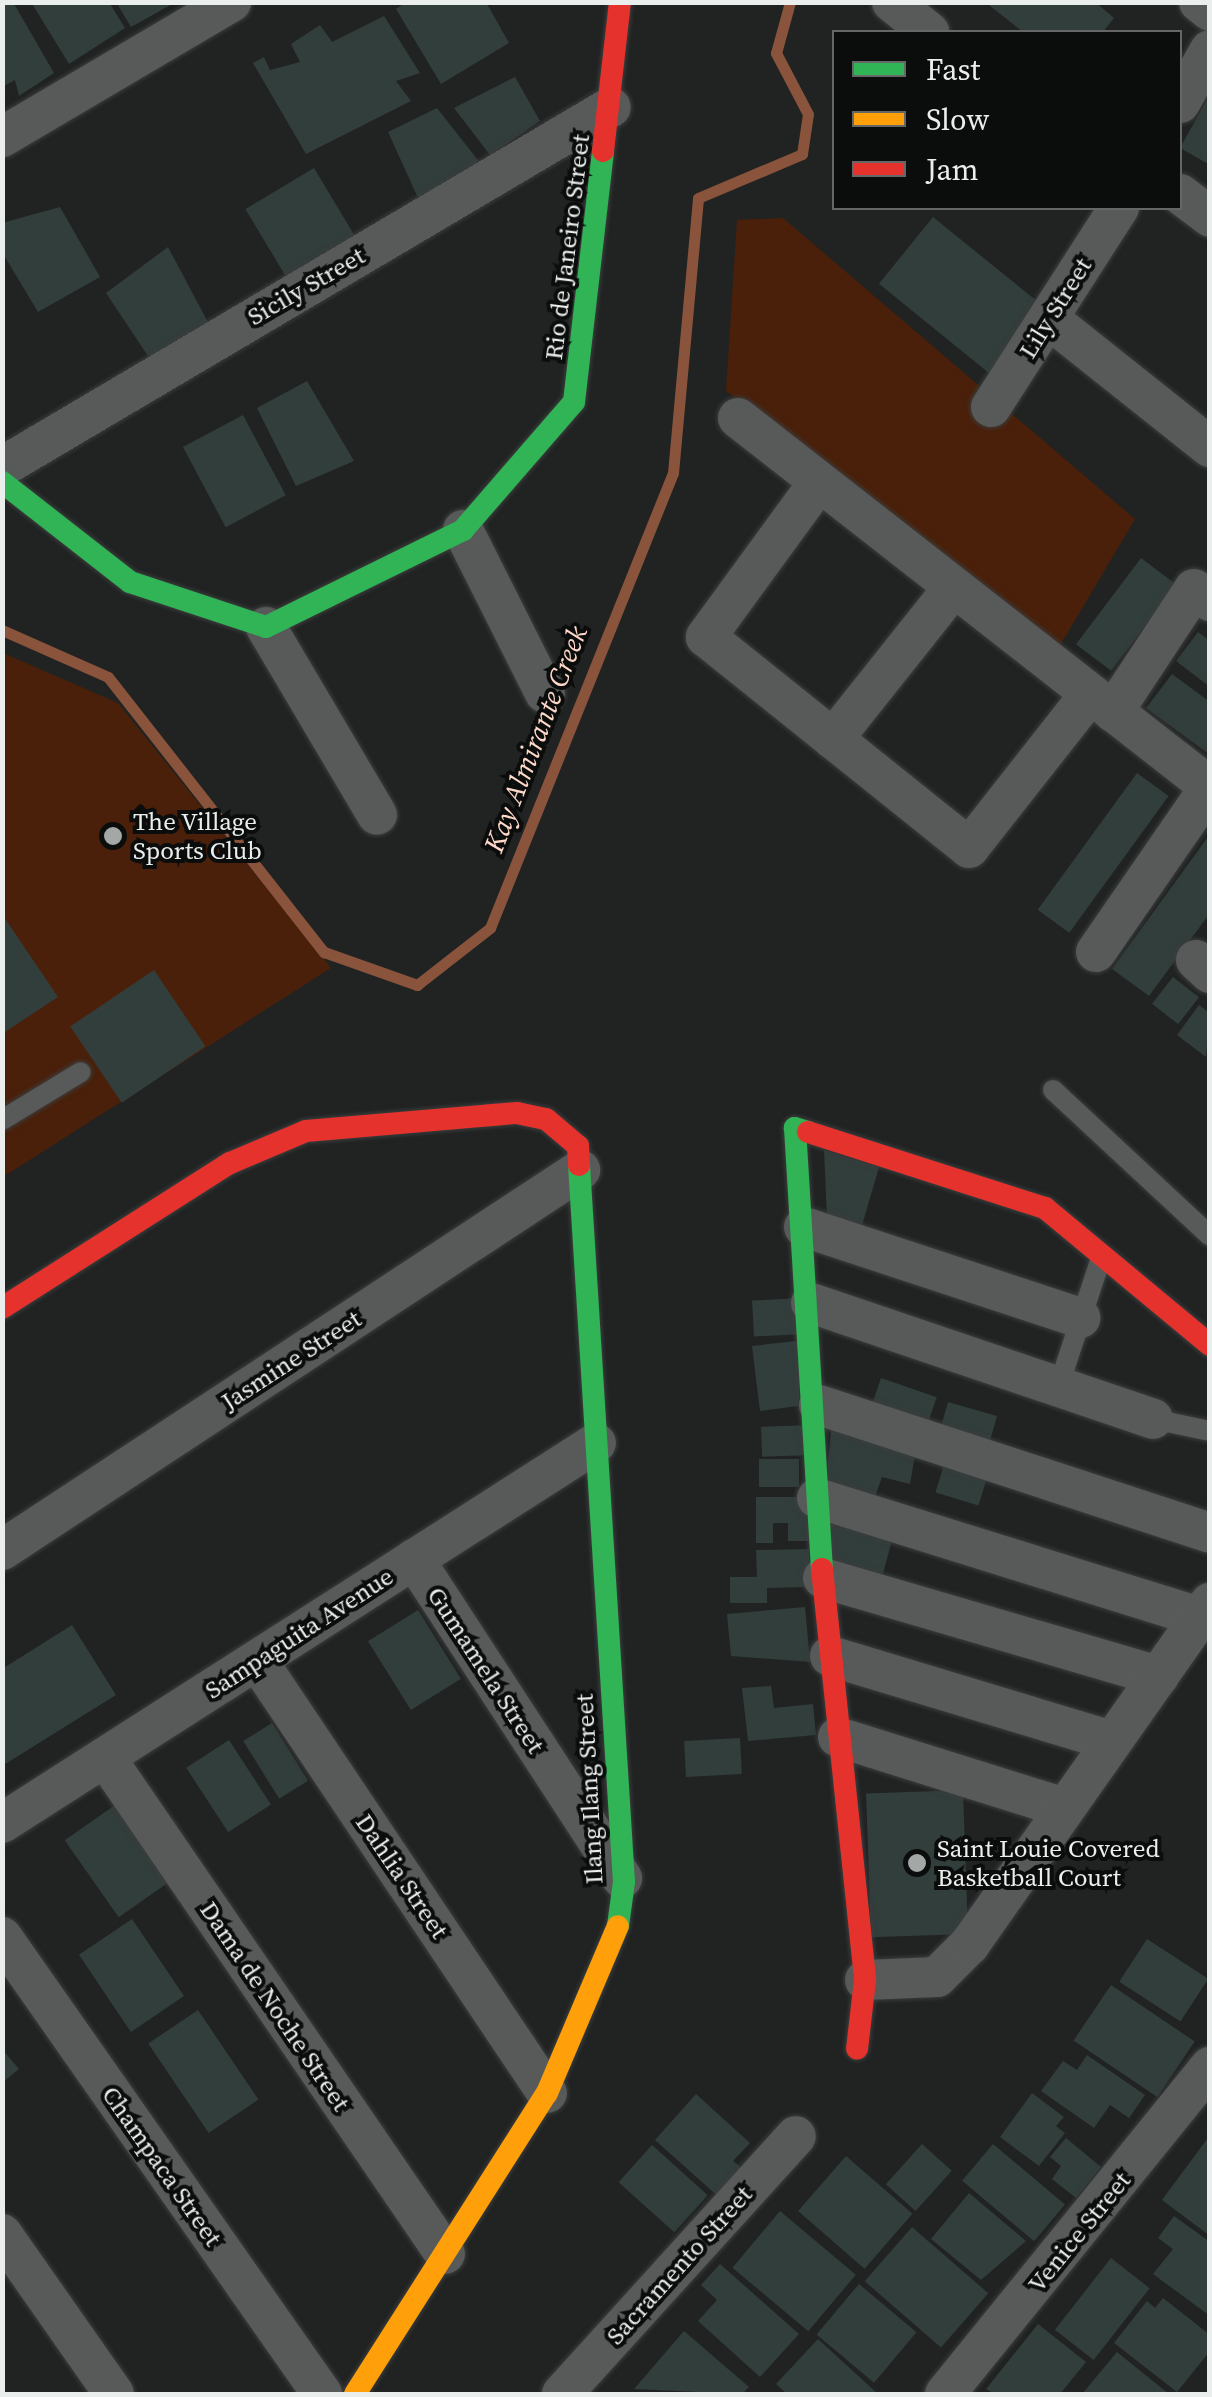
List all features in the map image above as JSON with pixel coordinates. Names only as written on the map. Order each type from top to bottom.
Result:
[{"type":"street","points":[[2,136],[231,2]]},
{"type":"street","name":"Rio de Janeiro Street","points":[[266,627],[463,530],[574,402],[620,2]]},
{"type":"street","points":[[892,2],[926,30]]},
{"type":"street","points":[[1199,2],[1210,10]]},
{"type":"street","points":[[1182,100],[1210,50]]},
{"type":"street","name":"Sicily Street","points":[[2,467],[610,107]]},
{"type":"street","points":[[1182,196],[1210,218]]},
{"type":"street","name":"Lily Street","points":[[992,407],[1118,210]]},
{"type":"street","points":[[1049,318],[1210,446]]},
{"type":"street","points":[[738,418],[1210,787],[1096,952]]},
{"type":"street","points":[[2,482],[130,582],[266,627],[377,815]]},
{"type":"street","points":[[819,482],[706,638],[969,848],[1101,703],[1194,589],[1210,601]]},
{"type":"street","points":[[463,530],[545,692]]},
{"type":"street","points":[[833,739],[954,587]]},
{"type":"street","points":[[2,1308],[230,1164],[306,1131],[517,1113],[566,1131],[580,1170]]},
{"type":"street","points":[[856,2049],[866,1980],[816,1498],[820,1405],[795,1128],[1046,1208],[1210,1345]]},
{"type":"street","name":"Ilang Ilang Street","points":[[355,2394],[547,2093],[598,1988],[624,1882],[580,1170]]},
{"type":"street","name":"Jasmine Street","points":[[2,1550],[580,1170]]},
{"type":"street","points":[[804,1227],[1080,1318]]},
{"type":"street","points":[[811,1303],[1153,1419]]},
{"type":"street","points":[[820,1405],[1210,1532]]},
{"type":"street","name":"Sampaguita Avenue","points":[[2,1823],[596,1443]]},
{"type":"street","points":[[816,1498],[1204,1610],[1064,1808],[937,1976],[866,1980]]},
{"type":"street","name":"Gumamela Street","points":[[414,1559],[624,1882]]},
{"type":"street","points":[[823,1578],[1159,1676]]},
{"type":"street","points":[[830,1656],[1111,1742]]},
{"type":"street","name":"Dahlia Street","points":[[257,1660],[547,2093]]},
{"type":"street","points":[[838,1736],[1064,1808]]},
{"type":"street","name":"Dama de Noche Street","points":[[105,1757],[445,2254]]},
{"type":"street","name":"Champaca Street","points":[[2,1937],[322,2394]]},
{"type":"street","name":"Venice Street","points":[[945,2394],[1210,2067]]},
{"type":"street","name":"Sacramento Street","points":[[562,2394],[796,2136]]},
{"type":"street","points":[[2,2234],[114,2394]]},
{"type":"lane","points":[[2,1120],[81,1072]]},
{"type":"lane","points":[[1052,1090],[1210,1236]]},
{"type":"lane","points":[[1058,1388],[1103,1254]]},
{"type":"lane","points":[[1153,1419],[1210,1431]]},
{"type":"shaded area","points":[[783,218],[1135,519],[1058,649],[726,391],[737,220]]},
{"type":"shaded area","name":"The Village Sports Club","points":[[3,653],[118,703],[331,968],[3,1177]]},
{"type":"building","points":[[2,2],[13,2],[54,73],[19,96],[15,80],[2,87]]},
{"type":"building","points":[[31,2],[109,2],[125,28],[69,64]]},
{"type":"building","points":[[116,2],[176,2],[131,27]]},
{"type":"building","points":[[406,2],[486,2],[509,43],[441,84],[396,9]]},
{"type":"building","points":[[985,2],[1095,2],[1114,18],[1105,30],[1020,30]]},
{"type":"building","points":[[384,16],[420,73],[396,81],[411,101],[306,154],[253,63],[264,57],[270,70],[300,62],[291,44],[320,25],[332,42]]},
{"type":"building","points":[[515,77],[540,121],[490,155],[454,108]]},
{"type":"building","points":[[1210,94],[1210,165],[1182,149]]},
{"type":"building","points":[[437,108],[481,164],[419,200],[388,132]]},
{"type":"building","points":[[314,168],[356,237],[287,279],[245,209]]},
{"type":"building","points":[[60,207],[100,277],[38,312],[2,252],[2,223]]},
{"type":"building","points":[[933,217],[1043,306],[989,373],[879,284]]},
{"type":"building","points":[[168,247],[210,326],[150,359],[106,293]]},
{"type":"building","points":[[307,381],[354,461],[296,486],[257,408]]},
{"type":"building","points":[[243,415],[286,495],[226,527],[183,447]]},
{"type":"building","points":[[1141,558],[1176,584],[1111,671],[1076,644]]},
{"type":"building","points":[[1198,632],[1210,641],[1210,687],[1176,661]]},
{"type":"building","points":[[1172,674],[1210,702],[1210,755],[1146,708]]},
{"type":"building","points":[[1137,773],[1169,796],[1069,933],[1038,910]]},
{"type":"building","points":[[1210,834],[1210,913],[1149,996],[1112,969]]},
{"type":"building","points":[[2,914],[58,997],[2,1034]]},
{"type":"building","points":[[154,970],[205,1046],[122,1103],[70,1026]]},
{"type":"building","points":[[1173,977],[1199,997],[1178,1024],[1152,1004]]},
{"type":"building","points":[[1199,1005],[1210,1013],[1206,1057],[1177,1035]]},
{"type":"building","points":[[824,1150],[879,1167],[861,1229],[827,1219]]},
{"type":"building","points":[[802,1298],[804,1334],[754,1337],[752,1301]]},
{"type":"building","points":[[805,1340],[798,1406],[760,1411],[752,1346]]},
{"type":"building","points":[[881,1378],[937,1397],[925,1432],[869,1413]]},
{"type":"building","points":[[948,1402],[997,1416],[987,1450],[938,1436]]},
{"type":"building","points":[[832,1422],[916,1449],[910,1484],[882,1477],[871,1508],[825,1493]]},
{"type":"building","points":[[811,1425],[812,1455],[762,1457],[761,1427]]},
{"type":"building","points":[[946,1458],[989,1471],[979,1506],[935,1492]]},
{"type":"building","points":[[759,1459],[799,1459],[799,1487],[759,1487]]},
{"type":"building","points":[[756,1497],[812,1497],[811,1541],[788,1541],[788,1523],[773,1523],[773,1543],[756,1543]]},
{"type":"building","points":[[827,1507],[896,1525],[880,1585],[831,1572]]},
{"type":"building","points":[[809,1549],[809,1587],[767,1588],[767,1603],[730,1603],[730,1577],[757,1577],[756,1550]]},
{"type":"building","points":[[805,1607],[810,1662],[731,1656],[727,1614]]},
{"type":"building","points":[[418,1610],[461,1679],[411,1710],[368,1641]]},
{"type":"building","points":[[72,1625],[116,1695],[2,1766],[2,1669]]},
{"type":"building","points":[[771,1686],[774,1708],[813,1704],[816,1735],[748,1741],[742,1688]]},
{"type":"building","points":[[272,1723],[308,1781],[279,1799],[243,1741]]},
{"type":"building","points":[[740,1738],[742,1774],[686,1777],[684,1741]]},
{"type":"building","points":[[229,1740],[271,1805],[228,1832],[186,1768]]},
{"type":"building","name":"Saint Louie Covered Basketball Court","points":[[963,1790],[968,1934],[871,1937],[866,1793]]},
{"type":"building","points":[[118,1803],[172,1880],[119,1917],[65,1840]]},
{"type":"building","points":[[132,1919],[184,1996],[131,2032],[79,1955]]},
{"type":"building","points":[[1147,1939],[1208,1979],[1180,2022],[1119,1982]]},
{"type":"building","points":[[1111,1985],[1195,2041],[1157,2097],[1074,2041]]},
{"type":"building","points":[[198,2010],[258,2100],[209,2133],[148,2044]]},
{"type":"building","points":[[2,2049],[19,2069],[2,2083]]},
{"type":"building","points":[[1087,2055],[1145,2095],[1129,2118],[1110,2105],[1094,2128],[1041,2091],[1063,2061],[1077,2070]]},
{"type":"building","points":[[1032,2093],[1064,2117],[1056,2126],[1065,2133],[1039,2166],[1000,2137]]},
{"type":"building","points":[[696,2094],[750,2143],[733,2161],[747,2172],[722,2200],[655,2140]]},
{"type":"building","points":[[1210,2135],[1210,2236],[1162,2200]]},
{"type":"building","points":[[1066,2138],[1101,2167],[1076,2198],[1052,2179],[1061,2166],[1050,2157]]},
{"type":"building","points":[[922,2144],[952,2171],[916,2211],[886,2184]]},
{"type":"building","points":[[993,2144],[1065,2204],[1034,2241],[962,2181]]},
{"type":"building","points":[[652,2145],[708,2195],[674,2232],[619,2182]]},
{"type":"building","points":[[846,2156],[912,2214],[865,2269],[798,2211]]},
{"type":"building","points":[[969,2193],[1026,2241],[981,2280],[931,2239]]},
{"type":"building","points":[[780,2211],[856,2275],[808,2331],[732,2268]]},
{"type":"building","points":[[1174,2216],[1210,2242],[1210,2316],[1153,2274],[1173,2249],[1158,2238]]},
{"type":"building","points":[[912,2227],[988,2293],[941,2348],[865,2281]]},
{"type":"building","points":[[1111,2258],[1150,2288],[1094,2360],[1055,2330]]},
{"type":"building","points":[[720,2264],[799,2334],[760,2377],[698,2321],[717,2300],[701,2285]]},
{"type":"building","points":[[859,2284],[916,2332],[874,2383],[817,2335]]},
{"type":"building","points":[[1163,2298],[1210,2335],[1210,2351],[1177,2392],[1114,2343],[1147,2301],[1155,2308]]},
{"type":"building","points":[[1038,2324],[1086,2362],[1060,2394],[994,2394],[986,2389]]},
{"type":"building","points":[[684,2331],[749,2387],[742,2394],[634,2389]]},
{"type":"building","points":[[818,2339],[878,2394],[787,2394],[776,2384]]},
{"type":"building","points":[[1117,2352],[1169,2394],[1082,2394]]},
{"type":"waterway","name":"Kay Almirante Creek","points":[[2,630],[108,677],[324,952],[417,985],[490,928],[673,473],[698,198],[802,154],[808,114],[776,53],[790,2]]},
{"type":"traffic: fast","points":[[2,482],[130,582],[266,627],[463,530],[574,402],[603,151]]},
{"type":"traffic: fast","points":[[808,1132],[795,1128],[822,1569]]},
{"type":"traffic: fast","points":[[579,1165],[624,1882],[618,1926]]},
{"type":"traffic: slow","points":[[355,2394],[547,2093],[618,1926]]},
{"type":"traffic: jam","points":[[603,151],[620,2]]},
{"type":"traffic: jam","points":[[2,1308],[230,1163],[306,1131],[517,1113],[546,1119],[578,1146],[579,1165]]},
{"type":"traffic: jam","points":[[808,1132],[1045,1208],[1210,1345]]},
{"type":"traffic: jam","points":[[822,1569],[865,1980],[857,2049]]},
{"type":"place","name":"The Village Sports Club","points":[[113,836]]},
{"type":"place","name":"Saint Louie Covered Basketball Court","points":[[917,1863]]}]
